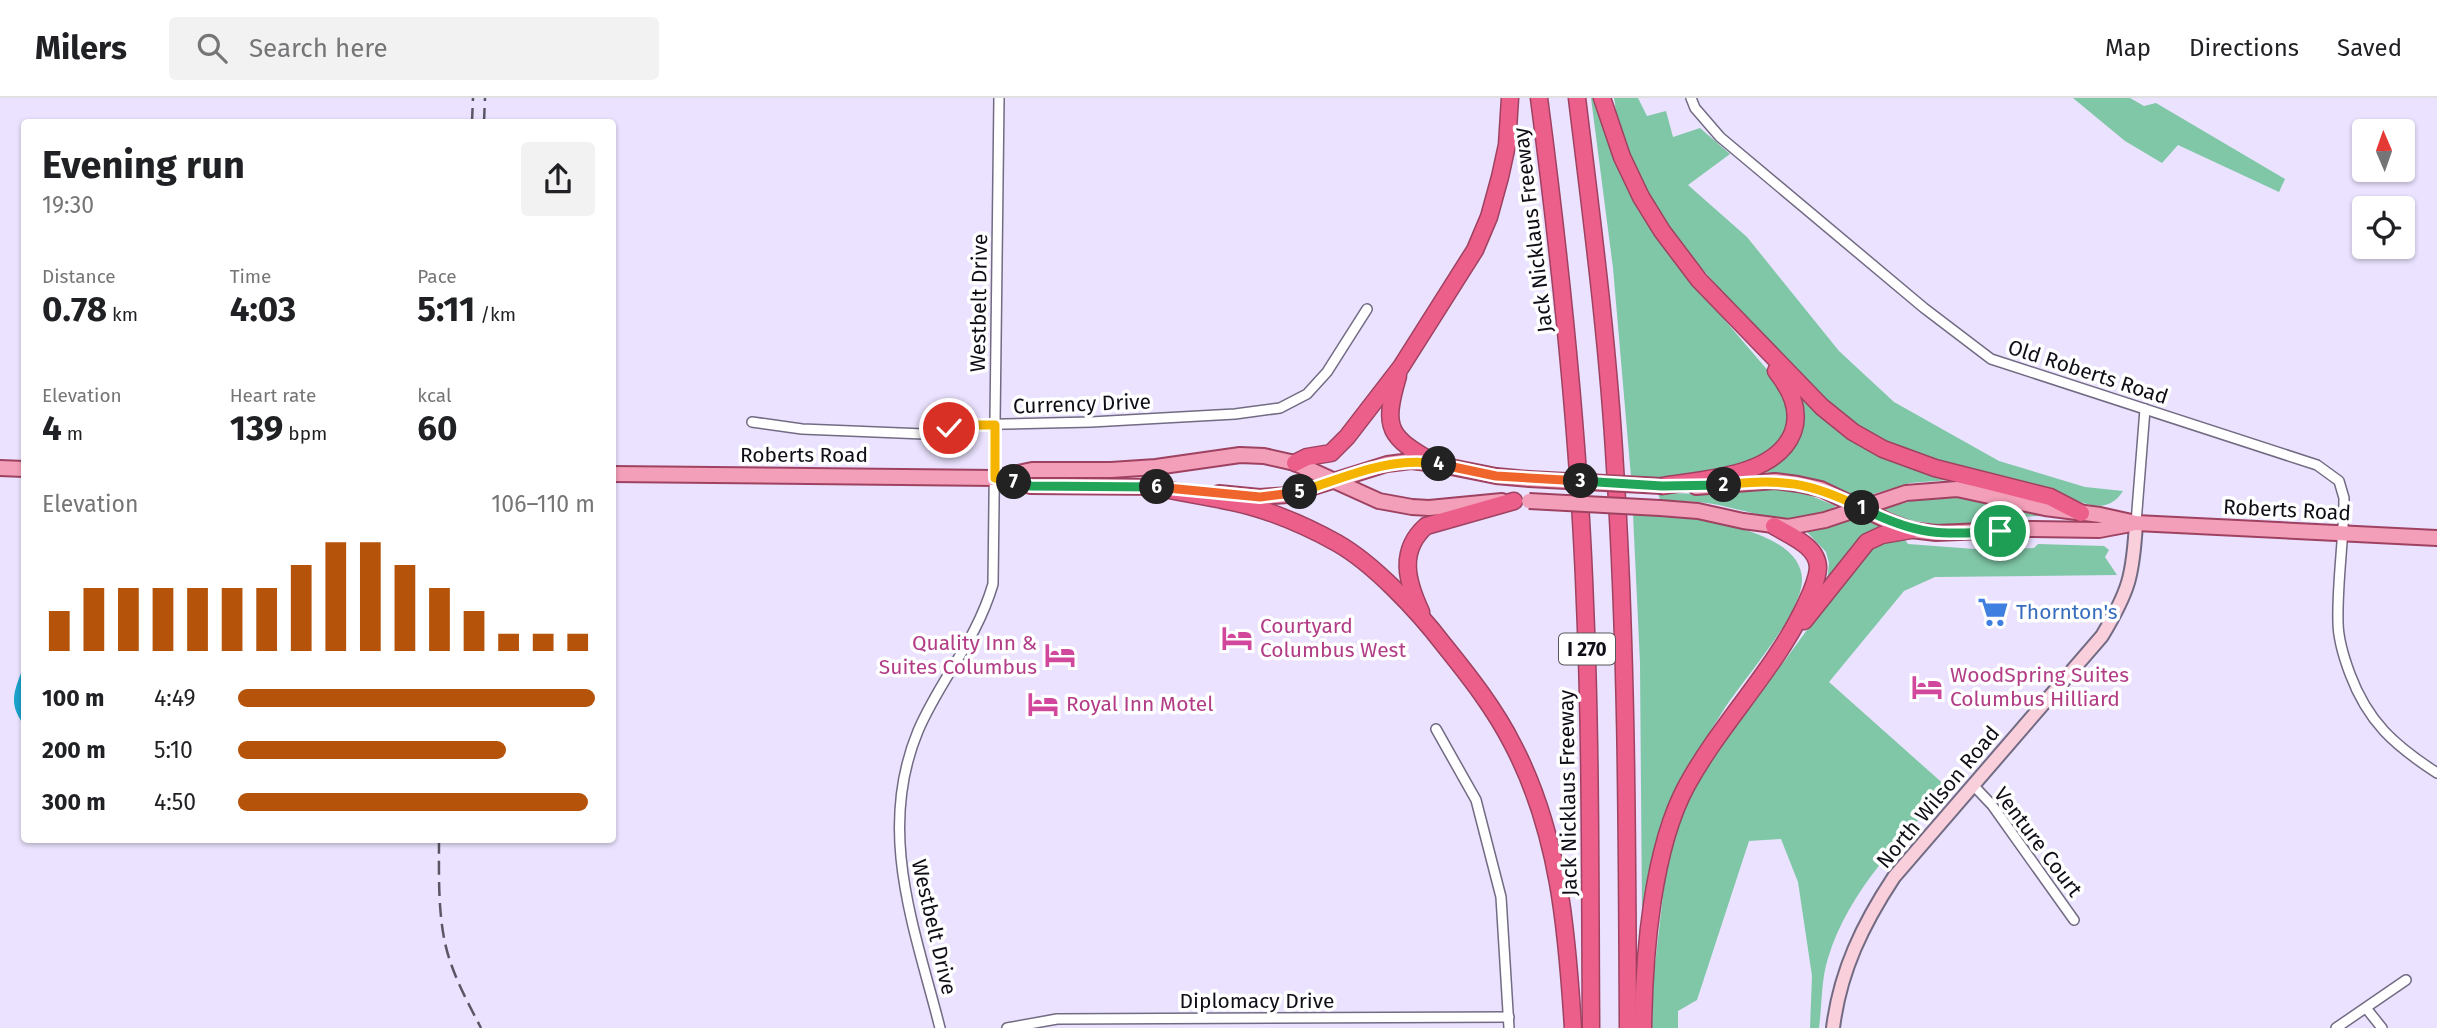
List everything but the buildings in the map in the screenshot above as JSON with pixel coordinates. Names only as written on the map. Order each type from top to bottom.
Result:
[{"type":"highway","points":[[1295,463],[1307,457],[1331,453],[1347,437],[1401,367],[1475,250],[1489,217],[1500,177],[1507,145],[1510,98]]},
{"type":"highway","name":"Jack Nicklaus Freeway","points":[[1539,98],[1561,271],[1581,514],[1590,769],[1591,1028]]},
{"type":"highway","name":"I 270","points":[[1577,98],[1598,272],[1615,466],[1626,767],[1628,1028]]},
{"type":"highway","points":[[1602,98],[1622,157],[1641,197],[1662,231],[1699,280],[1760,345],[1775,356],[1832,415],[1853,432],[1883,449],[1935,468],[2050,497],[2081,513]]},
{"type":"highway","points":[[1662,486],[1743,471],[1773,458],[1786,445],[1795,424],[1794,402],[1788,386],[1769,362],[1760,345]]},
{"type":"highway","points":[[1401,367],[1390,400],[1391,429],[1398,439],[1436,464]]},
{"type":"highway","points":[[1155,487],[1249,506],[1338,544],[1358,557],[1424,619],[1490,707],[1513,744],[1532,787],[1547,829],[1557,873],[1573,1028]]},
{"type":"highway","points":[[1424,619],[1407,575],[1411,544],[1417,534],[1426,526],[1521,501]]},
{"type":"highway","points":[[1774,526],[1811,550],[1818,568],[1811,593],[1782,647]]},
{"type":"highway","points":[[1643,1028],[1656,884],[1667,834],[1687,784],[1782,647],[1822,601],[1867,542],[1882,534],[1911,530]]},
{"type":"main road","name":"Roberts Road","points":[[995,478],[1032,470],[1156,467],[1240,455],[1264,456],[1295,463],[1379,501],[1412,508],[1484,501],[1521,501],[1698,510],[1774,526],[1813,523],[1906,493],[1946,489],[1968,490],[2136,523],[2437,538]]},
{"type":"main road","name":"Roberts Road","points":[[616,474],[995,478],[1031,486],[1155,487],[1260,497],[1298,493],[1399,462],[1436,464],[1483,474],[1529,479],[1662,486],[1721,486],[1775,481],[1798,484],[1822,489],[1911,530],[1951,534],[2031,529],[2099,530],[2136,523]]},
{"type":"main road","points":[[0,468],[21,469]]},
{"type":"main road","name":"North Wilson Road","points":[[1833,1028],[1845,972],[1853,950],[1874,908],[1894,877],[2102,636],[2124,599],[2134,565],[2136,523]]},
{"type":"street","name":"Westbelt Drive","points":[[940,1028],[901,870],[901,793],[912,749],[923,722],[985,612],[993,584],[999,98]]},
{"type":"street","name":"Old Roberts Road","points":[[1691,98],[1695,108],[1720,137],[1924,308],[1991,359],[2326,470],[2339,481],[2343,491],[2338,626],[2346,664],[2354,687],[2381,729],[2409,755],[2437,773]]},
{"type":"street","name":"Currency Drive","points":[[752,422],[813,430],[906,435],[924,434],[960,425],[1130,420],[1235,414],[1280,408],[1307,394],[1327,372],[1367,309]]},
{"type":"street","name":"North Wilson Road","points":[[2136,523],[2145,409]]},
{"type":"street","points":[[1436,729],[1476,800],[1501,897],[1509,1028]]},
{"type":"street","name":"Venture Court","points":[[1973,785],[1992,805],[2074,920]]},
{"type":"street","points":[[2336,1028],[2406,980]]},
{"type":"street","points":[[2366,1008],[2382,1028]]},
{"type":"street","name":"Diplomacy Drive","points":[[1007,1028],[1057,1018],[1297,1023],[1509,1017]]},
{"type":"green space","points":[[1591,98],[1596,98],[1655,233],[1676,263],[1782,387],[1789,407],[1789,424],[1784,438],[1774,448],[1746,463],[1679,478],[1631,477],[1613,268]]},
{"type":"green space","points":[[1614,98],[1638,98],[1647,116],[1666,111],[1673,137],[1700,128],[1730,154],[1688,185],[1747,237],[1839,351],[1894,402],[1999,461],[2085,487],[2123,491],[2117,499],[2103,506],[2095,506],[2063,494],[1929,461],[1889,444],[1836,408],[1743,314],[1674,233],[1645,188],[1626,148],[1617,124]]},
{"type":"green space","points":[[2073,98],[2130,98],[2144,106],[2156,103],[2285,179],[2279,192],[2178,145],[2162,163],[2125,141]]},
{"type":"green space","points":[[1797,391],[1814,406],[1950,480],[1910,483],[1860,498],[1806,477],[1764,472],[1786,456],[1794,445]]},
{"type":"green space","points":[[1765,488],[1804,493],[1836,506],[1808,517],[1778,518],[1712,504],[1660,500],[1658,493],[1717,494]]},
{"type":"green space","points":[[1955,496],[2041,516],[1989,518],[1966,526],[1948,526],[1909,520],[1882,509],[1923,498]]},
{"type":"green space","points":[[1633,514],[1704,521],[1733,526],[1760,535],[1782,547],[1797,562],[1802,581],[1799,595],[1782,629],[1723,711],[1687,771],[1646,914],[1642,913],[1640,663]]},
{"type":"green space","points":[[1859,516],[1882,527],[1827,582],[1829,563],[1826,552],[1807,532]]},
{"type":"green space","points":[[1905,540],[1908,544],[1988,550],[2034,548],[2038,544],[2104,546],[2109,550],[2105,557],[2117,575],[1935,577],[1904,591],[1829,682],[1948,788],[1878,867],[1849,910],[1828,958],[1819,1028],[1810,1028],[1812,976],[1798,882],[1781,839],[1749,841],[1697,1000],[1678,1011],[1678,1028],[1650,1028],[1667,861],[1675,829],[1689,797],[1718,752],[1858,560],[1880,545]]},
{"type":"water","points":[[21,674],[21,720],[14,702]]},
{"type":"railway","points":[[472,119],[473,98]]},
{"type":"railway","points":[[484,119],[485,98]]},
{"type":"railway","points":[[439,843],[444,938],[454,973],[481,1028]]},
{"type":"place","name":"Thornton's","points":[[1993,612]]},
{"type":"place","name":"Courtyard Columbus West","points":[[1237,638]]},
{"type":"place","name":"Quality Inn & Suites Columbus","points":[[1060,655]]},
{"type":"place","name":"WoodSpring Suites Columbus Hilliard","points":[[1927,687]]},
{"type":"place","name":"Royal Inn Motel","points":[[1043,704]]},
{"type":"route","points":[[949,428],[960,425],[995,425],[995,478],[1031,486],[1177,488],[1273,497],[1298,493],[1387,464],[1411,461],[1529,479],[1695,487],[1775,481],[1822,489],[1911,530],[1951,534],[2000,531]]}]
